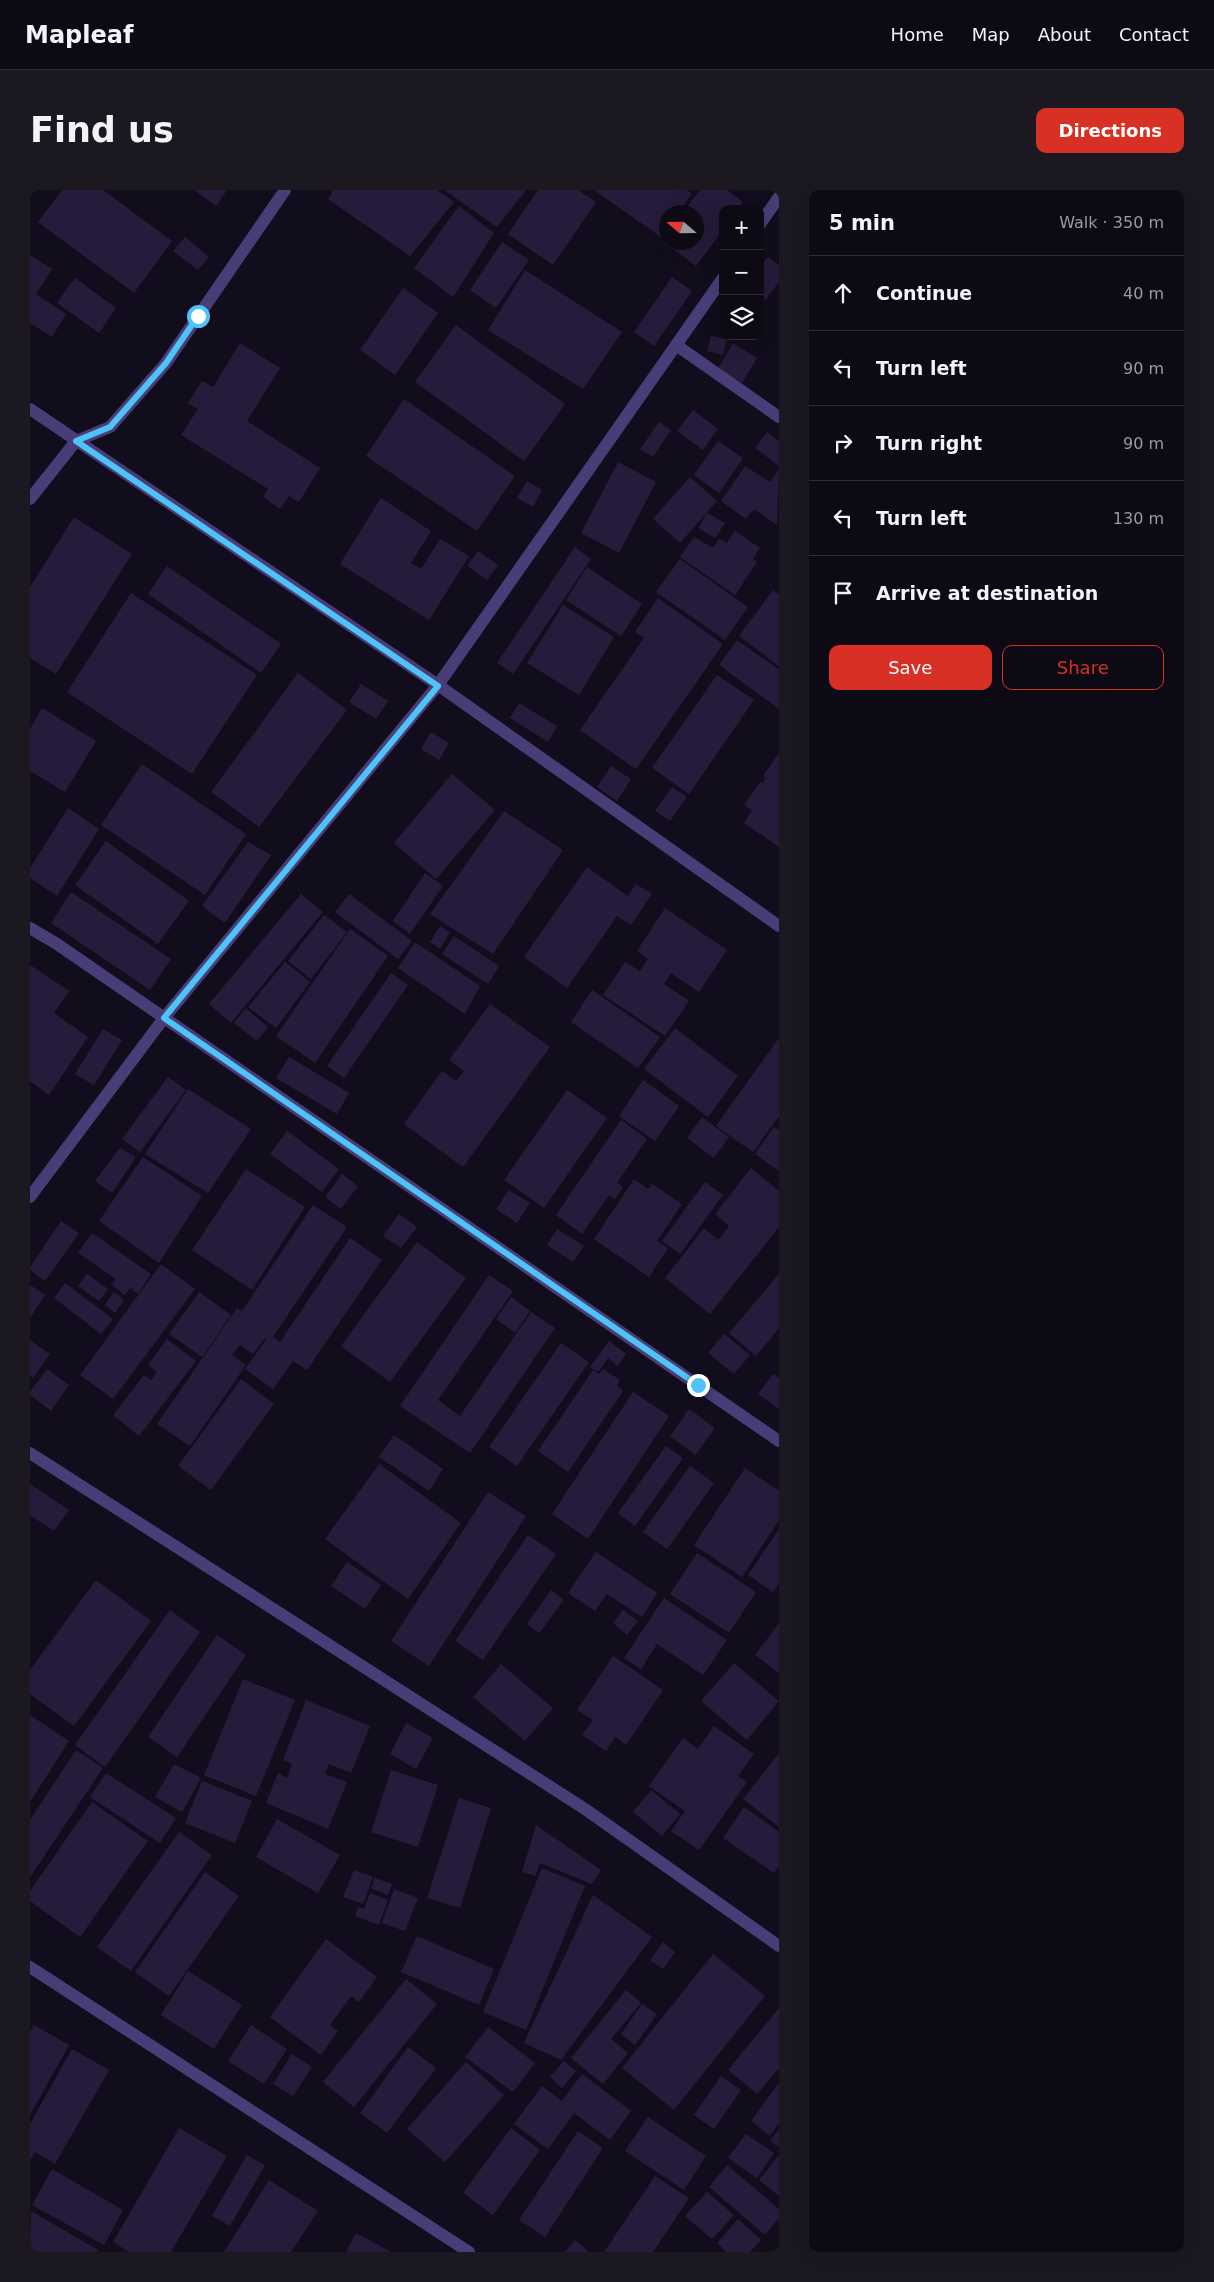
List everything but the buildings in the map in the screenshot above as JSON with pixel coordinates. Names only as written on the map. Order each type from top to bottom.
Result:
[{"type":"street","points":[[30,499],[76,441],[110,427],[166,363],[285,190]]},
{"type":"street","points":[[764,218],[779,197]]},
{"type":"street","points":[[30,1197],[164,1018],[438,686],[719,284]]},
{"type":"street","points":[[676,345],[779,417]]},
{"type":"street","points":[[30,409],[438,686],[779,926]]},
{"type":"street","points":[[30,928],[779,1441]]},
{"type":"street","points":[[30,1453],[586,1810],[779,1946]]},
{"type":"street","points":[[30,1966],[469,2252]]},
{"type":"route","points":[[198,316],[166,363],[110,427],[76,441],[438,686],[164,1018],[698,1385]]}]
